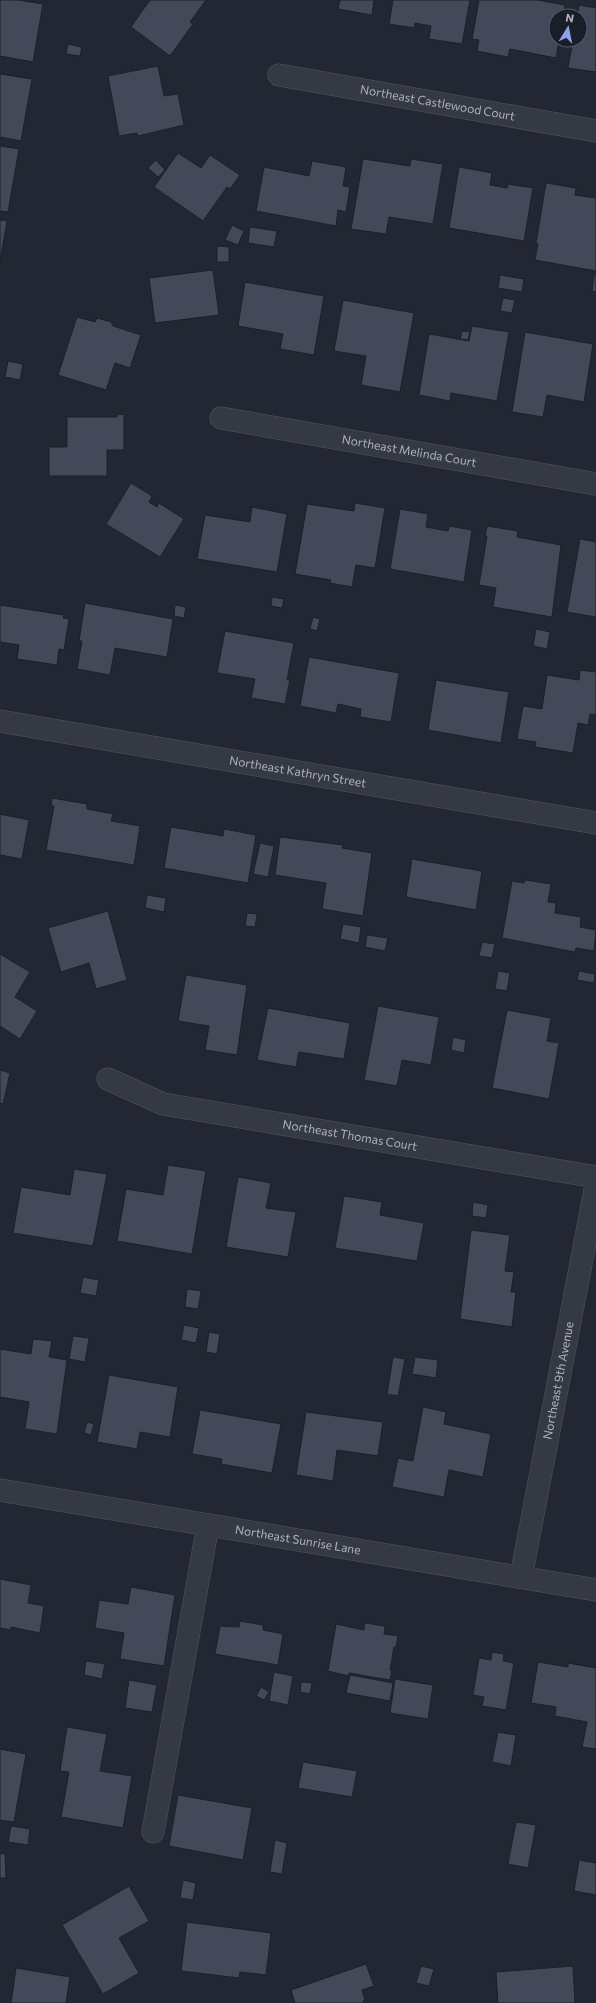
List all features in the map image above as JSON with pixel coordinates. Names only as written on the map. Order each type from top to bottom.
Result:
[{"type":"street","name":"Northeast Castlewood Court","points":[[279,75],[596,131]]},
{"type":"street","name":"Northeast Melinda Court","points":[[221,418],[596,484]]},
{"type":"street","name":"Northeast Kathryn Street","points":[[0,721],[596,823]]},
{"type":"street","name":"Northeast Thomas Court","points":[[108,1079],[163,1104],[596,1177]]},
{"type":"street","name":"Northeast 9th Avenue","points":[[521,1577],[596,1184]]},
{"type":"street","name":"Northeast Sunrise Lane","points":[[0,1490],[596,1590]]},
{"type":"street","points":[[153,1832],[208,1525]]},
{"type":"building","points":[[0,0],[18,0],[43,4],[33,62],[0,56]]},
{"type":"building","points":[[150,0],[206,0],[190,22],[193,24],[170,56],[131,27]]},
{"type":"building","points":[[340,0],[374,0],[372,15],[338,9]]},
{"type":"building","points":[[393,0],[470,0],[462,44],[429,39],[431,26],[415,23],[414,28],[389,24]]},
{"type":"building","points":[[479,0],[537,0],[565,5],[564,8],[548,8],[548,48],[558,48],[556,58],[510,49],[508,57],[477,51],[479,40],[472,39]]},
{"type":"building","points":[[579,5],[596,8],[596,72],[568,68],[572,48],[588,48],[588,8],[578,8]]},
{"type":"building","points":[[68,44],[82,47],[80,56],[66,54]]},
{"type":"building","points":[[158,66],[164,96],[178,94],[184,125],[138,136],[137,133],[119,136],[108,76]]},
{"type":"building","points":[[0,74],[32,79],[21,141],[0,137]]},
{"type":"building","points":[[0,146],[19,149],[8,212],[0,211]]},
{"type":"building","points":[[178,153],[201,168],[210,155],[240,175],[230,189],[227,187],[203,221],[154,187]]},
{"type":"building","points":[[363,159],[410,166],[411,159],[443,164],[433,224],[389,217],[386,234],[351,229]]},
{"type":"building","points":[[156,160],[165,170],[158,177],[148,168]]},
{"type":"building","points":[[312,161],[346,167],[343,186],[350,187],[346,212],[338,210],[336,226],[256,211],[264,167],[309,176]]},
{"type":"building","points":[[459,167],[492,173],[490,185],[507,188],[508,184],[533,188],[524,241],[449,228]]},
{"type":"building","points":[[546,183],[576,188],[575,195],[596,198],[596,271],[535,260],[538,244],[536,243]]},
{"type":"building","points":[[0,220],[7,221],[0,262]]},
{"type":"building","points":[[232,225],[244,231],[238,245],[225,240]]},
{"type":"building","points":[[250,227],[277,231],[274,247],[248,243]]},
{"type":"building","points":[[217,246],[229,247],[229,262],[217,262]]},
{"type":"building","points":[[213,270],[219,315],[155,323],[149,278]]},
{"type":"building","points":[[500,275],[524,279],[522,292],[498,288]]},
{"type":"building","points":[[594,275],[596,275],[596,292],[592,291]]},
{"type":"building","points":[[245,282],[324,296],[314,355],[280,349],[283,334],[238,326]]},
{"type":"building","points":[[503,298],[515,300],[512,313],[500,311]]},
{"type":"building","points":[[343,300],[414,313],[400,392],[361,385],[366,356],[334,351]]},
{"type":"building","points":[[77,317],[95,322],[97,318],[111,322],[113,326],[141,335],[130,368],[115,363],[106,390],[58,375]]},
{"type":"building","points":[[472,326],[509,332],[497,401],[451,393],[450,401],[419,395],[429,334],[469,341]]},
{"type":"building","points":[[462,331],[470,332],[468,340],[460,339]]},
{"type":"building","points":[[525,332],[593,344],[584,402],[547,395],[543,417],[512,412]]},
{"type":"building","points":[[8,361],[23,364],[20,380],[5,377]]},
{"type":"building","points":[[124,414],[124,450],[107,450],[107,476],[49,476],[49,447],[67,447],[67,417],[117,417],[117,415]]},
{"type":"building","points":[[131,483],[152,496],[149,502],[157,507],[159,503],[184,519],[160,557],[106,524]]},
{"type":"building","points":[[355,503],[385,508],[375,568],[356,565],[352,587],[330,583],[331,580],[295,574],[307,504],[354,511]]},
{"type":"building","points":[[252,507],[287,514],[277,572],[197,559],[205,515],[250,522]]},
{"type":"building","points":[[400,509],[428,514],[426,527],[448,531],[449,526],[472,530],[464,582],[390,569]]},
{"type":"building","points":[[487,526],[518,531],[517,537],[561,545],[552,617],[493,607],[496,588],[479,585],[487,536],[485,536]]},
{"type":"building","points":[[580,539],[596,542],[596,617],[567,612]]},
{"type":"building","points":[[272,597],[284,599],[282,608],[271,606]]},
{"type":"building","points":[[85,603],[173,619],[167,657],[115,648],[110,675],[77,669],[82,641],[79,641]]},
{"type":"building","points":[[0,605],[64,615],[63,618],[69,619],[64,650],[59,649],[57,665],[17,659],[19,645],[0,642]]},
{"type":"building","points":[[175,605],[186,607],[184,618],[174,616]]},
{"type":"building","points":[[313,617],[320,619],[317,631],[310,629]]},
{"type":"building","points":[[536,629],[550,632],[547,649],[533,646]]},
{"type":"building","points":[[225,631],[294,643],[287,680],[290,680],[285,704],[251,698],[255,679],[217,673]]},
{"type":"building","points":[[309,657],[399,673],[391,722],[360,717],[361,709],[338,704],[336,713],[300,706]]},
{"type":"building","points":[[580,670],[596,672],[596,715],[590,714],[588,725],[578,723],[573,753],[535,747],[536,742],[517,739],[523,706],[542,709],[547,675],[579,680]]},
{"type":"building","points":[[436,680],[509,692],[501,743],[428,730]]},
{"type":"building","points":[[52,798],[87,804],[87,809],[113,814],[111,821],[140,826],[134,865],[46,850],[54,806],[51,806]]},
{"type":"building","points":[[0,814],[29,820],[22,859],[0,855]]},
{"type":"building","points":[[171,827],[223,836],[224,829],[256,835],[248,883],[164,868]]},
{"type":"building","points":[[280,837],[343,845],[342,848],[372,853],[363,916],[322,909],[326,883],[275,875]]},
{"type":"building","points":[[260,843],[274,846],[268,877],[253,874]]},
{"type":"building","points":[[412,859],[482,871],[476,910],[406,897]]},
{"type":"building","points":[[525,880],[551,884],[548,902],[556,903],[555,913],[581,917],[580,927],[596,930],[594,951],[576,948],[575,952],[502,938],[512,881],[524,883]]},
{"type":"building","points":[[147,895],[166,898],[164,912],[145,908]]},
{"type":"building","points":[[108,911],[127,980],[96,989],[89,963],[61,972],[48,928]]},
{"type":"building","points":[[247,913],[257,914],[255,927],[245,926]]},
{"type":"building","points":[[343,924],[361,927],[359,943],[340,939]]},
{"type":"building","points":[[367,935],[388,938],[385,951],[365,947]]},
{"type":"building","points":[[482,942],[495,944],[492,958],[479,956]]},
{"type":"building","points":[[0,954],[30,972],[15,997],[37,1011],[20,1039],[0,1026]]},
{"type":"building","points":[[498,971],[510,973],[507,991],[495,989]]},
{"type":"building","points":[[579,971],[595,974],[594,983],[577,980]]},
{"type":"building","points":[[186,975],[247,985],[237,1055],[205,1050],[209,1026],[178,1021]]},
{"type":"building","points":[[378,1006],[439,1017],[431,1065],[402,1060],[397,1086],[364,1080]]},
{"type":"building","points":[[268,1008],[350,1023],[344,1059],[299,1052],[296,1067],[257,1060]]},
{"type":"building","points":[[507,1010],[551,1018],[547,1041],[559,1043],[549,1099],[492,1088]]},
{"type":"building","points":[[453,1037],[466,1040],[464,1053],[451,1050]]},
{"type":"building","points":[[0,1070],[10,1073],[3,1104],[0,1103]]},
{"type":"building","points":[[168,1165],[206,1171],[192,1254],[117,1241],[126,1189],[163,1195]]},
{"type":"building","points":[[74,1169],[107,1174],[93,1246],[13,1233],[21,1187],[70,1195]]},
{"type":"building","points":[[238,1177],[271,1183],[266,1208],[296,1212],[288,1257],[226,1247]]},
{"type":"building","points":[[344,1196],[382,1202],[380,1215],[424,1223],[417,1261],[335,1248]]},
{"type":"building","points":[[473,1202],[488,1205],[486,1218],[472,1216]]},
{"type":"building","points":[[471,1230],[510,1235],[505,1271],[514,1272],[511,1292],[516,1292],[512,1327],[460,1319]]},
{"type":"building","points":[[83,1277],[99,1280],[96,1296],[80,1293]]},
{"type":"building","points":[[187,1289],[201,1291],[198,1309],[185,1307]]},
{"type":"building","points":[[184,1325],[199,1328],[196,1343],[181,1340]]},
{"type":"building","points":[[209,1332],[220,1334],[217,1354],[206,1352]]},
{"type":"building","points":[[73,1336],[89,1338],[85,1362],[69,1359]]},
{"type":"building","points":[[33,1339],[52,1341],[49,1357],[67,1360],[57,1434],[25,1429],[29,1402],[0,1397],[0,1349],[31,1354]]},
{"type":"building","points":[[393,1357],[405,1359],[398,1396],[387,1394]]},
{"type":"building","points":[[415,1357],[438,1360],[436,1378],[412,1374]]},
{"type":"building","points":[[109,1375],[178,1387],[170,1437],[140,1432],[137,1449],[97,1442]]},
{"type":"building","points":[[423,1407],[446,1412],[444,1424],[491,1434],[483,1477],[449,1470],[444,1497],[392,1487],[398,1458],[413,1461]]},
{"type":"building","points":[[200,1410],[281,1424],[272,1473],[221,1464],[222,1459],[192,1454]]},
{"type":"building","points":[[306,1412],[383,1422],[378,1456],[337,1450],[333,1481],[296,1475]]},
{"type":"building","points":[[87,1422],[94,1424],[91,1435],[84,1433]]},
{"type":"building","points":[[0,1579],[31,1585],[28,1603],[44,1606],[40,1633],[11,1627],[11,1630],[0,1628]]},
{"type":"building","points":[[131,1587],[175,1595],[164,1666],[120,1659],[124,1633],[95,1628],[99,1600],[128,1604]]},
{"type":"building","points":[[240,1621],[263,1625],[263,1630],[283,1634],[278,1665],[215,1654],[220,1626],[239,1627]]},
{"type":"building","points":[[365,1623],[385,1626],[384,1634],[398,1636],[396,1647],[394,1647],[390,1670],[392,1670],[390,1680],[349,1673],[349,1676],[328,1671],[336,1624],[364,1630]]},
{"type":"building","points":[[492,1652],[504,1654],[503,1661],[514,1663],[506,1710],[482,1706],[484,1697],[473,1695],[479,1658],[491,1660]]},
{"type":"building","points":[[86,1661],[105,1664],[102,1679],[84,1675]]},
{"type":"building","points":[[538,1662],[568,1667],[568,1663],[596,1668],[596,1749],[582,1747],[587,1722],[555,1716],[556,1707],[531,1703]]},
{"type":"building","points":[[274,1672],[293,1676],[288,1705],[269,1701]]},
{"type":"building","points":[[350,1675],[393,1683],[390,1701],[346,1693]]},
{"type":"building","points":[[395,1679],[433,1685],[428,1719],[390,1713]]},
{"type":"building","points":[[129,1680],[157,1685],[152,1712],[125,1708]]},
{"type":"building","points":[[301,1682],[312,1683],[310,1694],[300,1692]]},
{"type":"building","points":[[261,1687],[269,1692],[264,1700],[256,1696]]},
{"type":"building","points":[[67,1727],[107,1734],[100,1771],[132,1776],[123,1828],[61,1817],[69,1772],[60,1771]]},
{"type":"building","points":[[498,1732],[516,1735],[511,1766],[492,1762]]},
{"type":"building","points":[[0,1749],[26,1754],[14,1822],[0,1820]]},
{"type":"building","points":[[303,1762],[357,1771],[352,1797],[298,1788]]},
{"type":"building","points":[[178,1795],[252,1808],[243,1860],[169,1846]]},
{"type":"building","points":[[516,1822],[536,1825],[528,1868],[508,1864]]},
{"type":"building","points":[[11,1826],[30,1829],[28,1845],[8,1842]]},
{"type":"building","points":[[275,1840],[287,1843],[282,1874],[270,1872]]},
{"type":"building","points":[[5,1853],[6,1878],[0,1878],[0,1854]]},
{"type":"building","points":[[579,1860],[596,1863],[596,1895],[574,1891]]},
{"type":"building","points":[[183,1880],[196,1883],[193,1900],[180,1898]]},
{"type":"building","points":[[129,1886],[149,1921],[119,1938],[139,1973],[103,1994],[62,1925]]},
{"type":"building","points":[[187,1922],[271,1933],[266,1975],[240,1972],[239,1978],[181,1971]]},
{"type":"building","points":[[366,1964],[374,1986],[362,1990],[365,2000],[363,2001],[364,2003],[295,2003],[291,1990]]},
{"type":"building","points":[[421,1966],[434,1969],[429,1986],[416,1983]]},
{"type":"building","points":[[573,1966],[575,2003],[498,2003],[496,1972]]},
{"type":"building","points":[[16,1968],[70,1977],[66,2003],[11,2003]]}]
